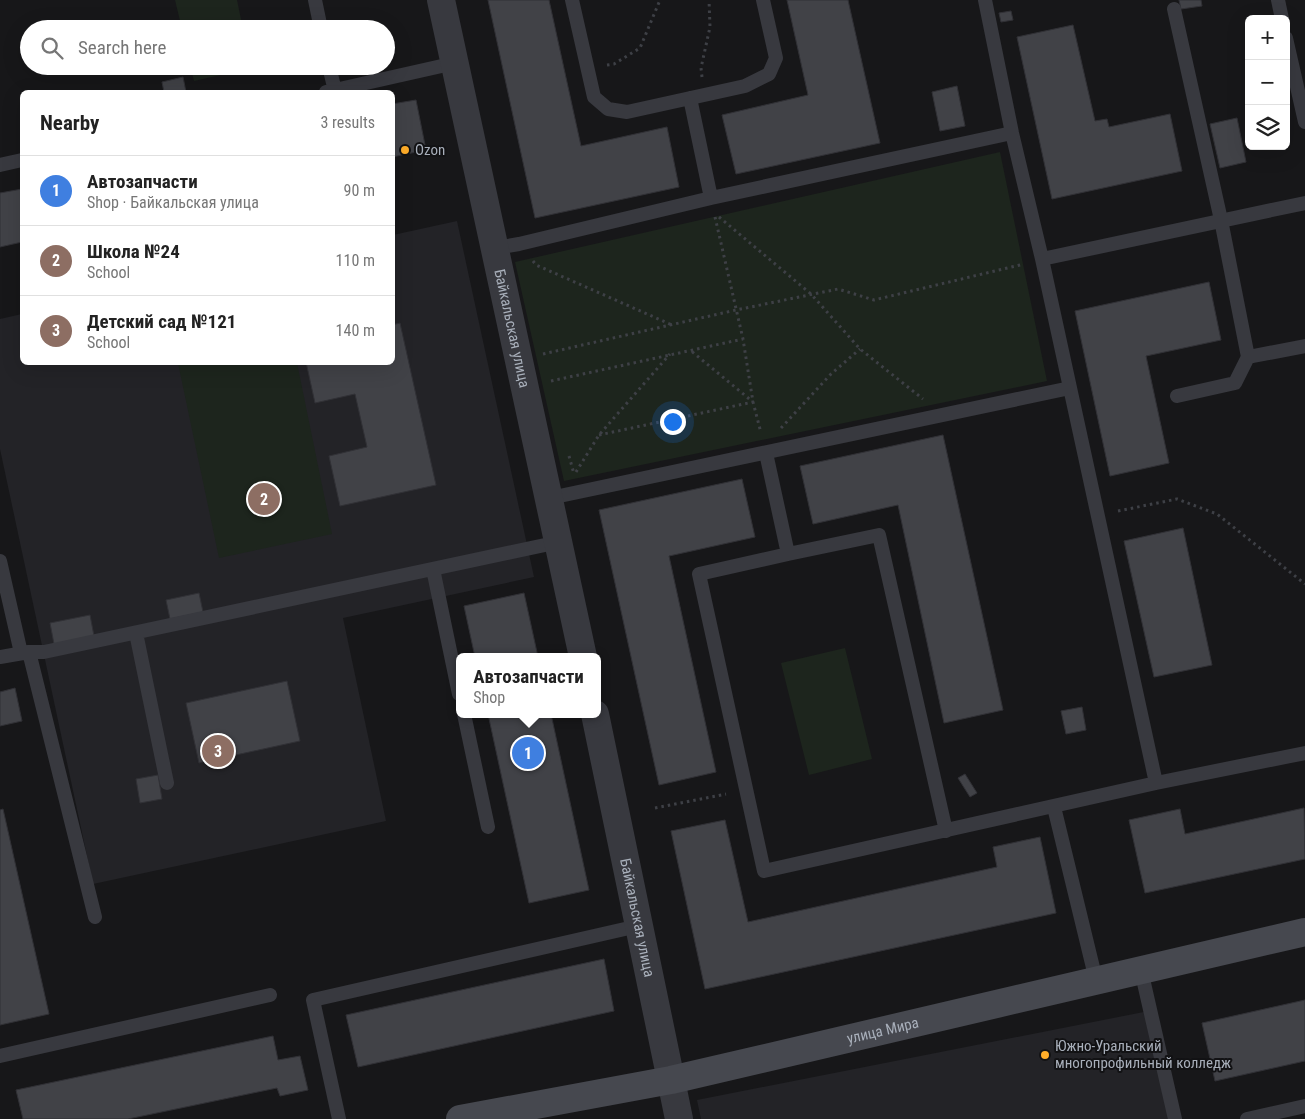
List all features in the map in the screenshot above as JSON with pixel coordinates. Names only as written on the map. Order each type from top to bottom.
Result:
[{"type":"main road","name":"улица Мира","points":[[460,1119],[671,1080],[1305,932]]},
{"type":"street","name":"Байкальская улица","points":[[441,0],[455,63],[508,246],[550,498],[582,653]]},
{"type":"street","name":"Байкальская улица","points":[[596,718],[680,1119]]},
{"type":"lane","points":[[315,0],[319,20]]},
{"type":"lane","points":[[572,0],[594,97],[608,109],[626,112],[745,86],[769,74],[776,58],[763,0]]},
{"type":"lane","points":[[985,0],[1012,133],[1042,259],[1156,783]]},
{"type":"lane","points":[[1278,0],[1281,15]]},
{"type":"lane","points":[[1174,9],[1221,220],[1248,357],[1235,383],[1177,396]]},
{"type":"lane","points":[[1290,56],[1305,122]]},
{"type":"lane","points":[[339,90],[455,63]]},
{"type":"lane","points":[[330,75],[330,90]]},
{"type":"lane","points":[[690,98],[711,198]]},
{"type":"lane","points":[[508,246],[711,198],[1012,133]]},
{"type":"lane","points":[[0,165],[20,160]]},
{"type":"lane","points":[[1042,259],[1305,203]]},
{"type":"lane","points":[[1248,357],[1305,346]]},
{"type":"lane","points":[[550,498],[765,450],[1070,388]]},
{"type":"lane","points":[[765,450],[788,554]]},
{"type":"lane","points":[[946,832],[879,535],[699,574],[764,871],[946,832],[1156,783],[1305,753]]},
{"type":"lane","points":[[0,658],[25,652],[44,652],[560,542]]},
{"type":"lane","points":[[0,560],[95,917]]},
{"type":"lane","points":[[433,569],[456,680]]},
{"type":"lane","points":[[136,632],[167,783]]},
{"type":"lane","points":[[465,718],[488,827]]},
{"type":"lane","points":[[1054,807],[1096,980]]},
{"type":"lane","points":[[339,1119],[312,1000],[638,926]]},
{"type":"lane","points":[[1141,970],[1175,1119]]},
{"type":"lane","points":[[0,1056],[270,994]]},
{"type":"lane","points":[[1247,1119],[1305,1106]]},
{"type":"path","points":[[587,67],[614,64],[640,48],[660,0]]},
{"type":"path","points":[[705,95],[701,68],[710,27],[710,0]]},
{"type":"path","points":[[765,450],[753,402],[743,339],[715,214],[811,294],[860,350],[943,415]]},
{"type":"path","points":[[508,246],[536,265],[672,326]]},
{"type":"path","points":[[542,354],[838,289],[874,300],[1042,259]]},
{"type":"path","points":[[550,381],[743,339]]},
{"type":"path","points":[[690,350],[753,402]]},
{"type":"path","points":[[765,450],[831,374],[860,350]]},
{"type":"path","points":[[578,493],[574,474],[599,434],[671,354]]},
{"type":"path","points":[[599,434],[753,402]]},
{"type":"path","points":[[1098,515],[1177,499],[1216,514],[1305,584]]},
{"type":"path","points":[[656,808],[746,790]]},
{"type":"shaded area","points":[[175,0],[237,0],[241,20],[180,20]]},
{"type":"shaded area","points":[[192,75],[221,75],[194,81]]},
{"type":"shaded area","points":[[1000,152],[1047,381],[564,481],[515,262]]},
{"type":"shaded area","points":[[457,221],[534,577],[343,618],[386,821],[93,884],[0,449],[0,319],[20,314],[20,365],[395,365],[395,235]]},
{"type":"shaded area","points":[[178,365],[297,365],[332,534],[219,558]]},
{"type":"shaded area","points":[[845,648],[872,759],[809,775],[781,663]]},
{"type":"shaded area","name":"Южно-Уральский многопрофильный колледж","points":[[1154,1010],[1180,1119],[701,1119],[697,1100]]},
{"type":"building","points":[[488,0],[549,0],[581,146],[667,127],[679,187],[535,218]]},
{"type":"building","points":[[787,0],[848,0],[880,143],[736,174],[722,115],[808,95]]},
{"type":"building","points":[[1179,0],[1201,0],[1202,6],[1181,9]]},
{"type":"building","points":[[1011,11],[1013,20],[1001,22],[999,13]]},
{"type":"building","points":[[1073,25],[1095,121],[1107,119],[1109,127],[1170,114],[1182,171],[1052,199],[1017,37]]},
{"type":"building","points":[[183,77],[186,90],[164,90],[162,82]]},
{"type":"building","points":[[957,86],[965,126],[940,131],[932,92]]},
{"type":"building","points":[[416,100],[426,150],[395,156],[395,104]]},
{"type":"building","points":[[1237,118],[1246,162],[1220,168],[1210,124]]},
{"type":"building","points":[[20,189],[20,242],[0,247],[0,193]]},
{"type":"building","points":[[1209,282],[1221,340],[1146,356],[1169,463],[1110,476],[1075,311]]},
{"type":"building","points":[[400,323],[436,485],[340,506],[329,456],[367,447],[355,394],[315,403],[307,365],[395,365],[395,324]]},
{"type":"building","points":[[943,435],[1003,710],[944,723],[898,505],[813,524],[800,466]]},
{"type":"building","points":[[742,479],[755,537],[669,556],[716,772],[659,785],[599,510]]},
{"type":"building","points":[[1183,528],[1212,665],[1154,677],[1124,541]]},
{"type":"building","points":[[199,593],[203,612],[170,619],[166,600]]},
{"type":"building","points":[[524,593],[537,653],[474,653],[464,606]]},
{"type":"building","points":[[90,615],[94,636],[54,644],[50,623]]},
{"type":"building","points":[[287,681],[300,741],[199,763],[186,703]]},
{"type":"building","points":[[15,688],[22,721],[0,726],[0,692]]},
{"type":"building","points":[[1082,707],[1086,730],[1066,734],[1061,711]]},
{"type":"building","points":[[489,718],[552,718],[589,890],[529,903]]},
{"type":"building","points":[[965,774],[977,793],[970,797],[958,778]]},
{"type":"building","points":[[158,775],[162,799],[140,803],[136,779]]},
{"type":"building","points":[[1304,808],[1305,859],[1145,893],[1129,820],[1180,809],[1185,834]]},
{"type":"building","points":[[3,809],[49,1014],[0,1025],[0,810]]},
{"type":"building","points":[[725,820],[748,922],[997,867],[993,847],[1040,837],[1056,913],[705,989],[671,831]]},
{"type":"building","points":[[604,959],[614,1011],[358,1067],[346,1015]]},
{"type":"building","points":[[1305,1000],[1305,1061],[1215,1081],[1202,1023]]},
{"type":"building","points":[[273,1036],[278,1060],[300,1056],[308,1090],[280,1096],[277,1088],[128,1119],[23,1119],[16,1090]]},
{"type":"place","name":"Ozon","points":[[405,150]]},
{"type":"place","name":"Школа №24","points":[[264,499]]},
{"type":"place","name":"Детский сад №121","points":[[218,751]]},
{"type":"place","name":"Автозапчасти","points":[[528,753]]},
{"type":"place","name":"Южно-Уральский многопрофильный колледж","points":[[1045,1055]]}]
